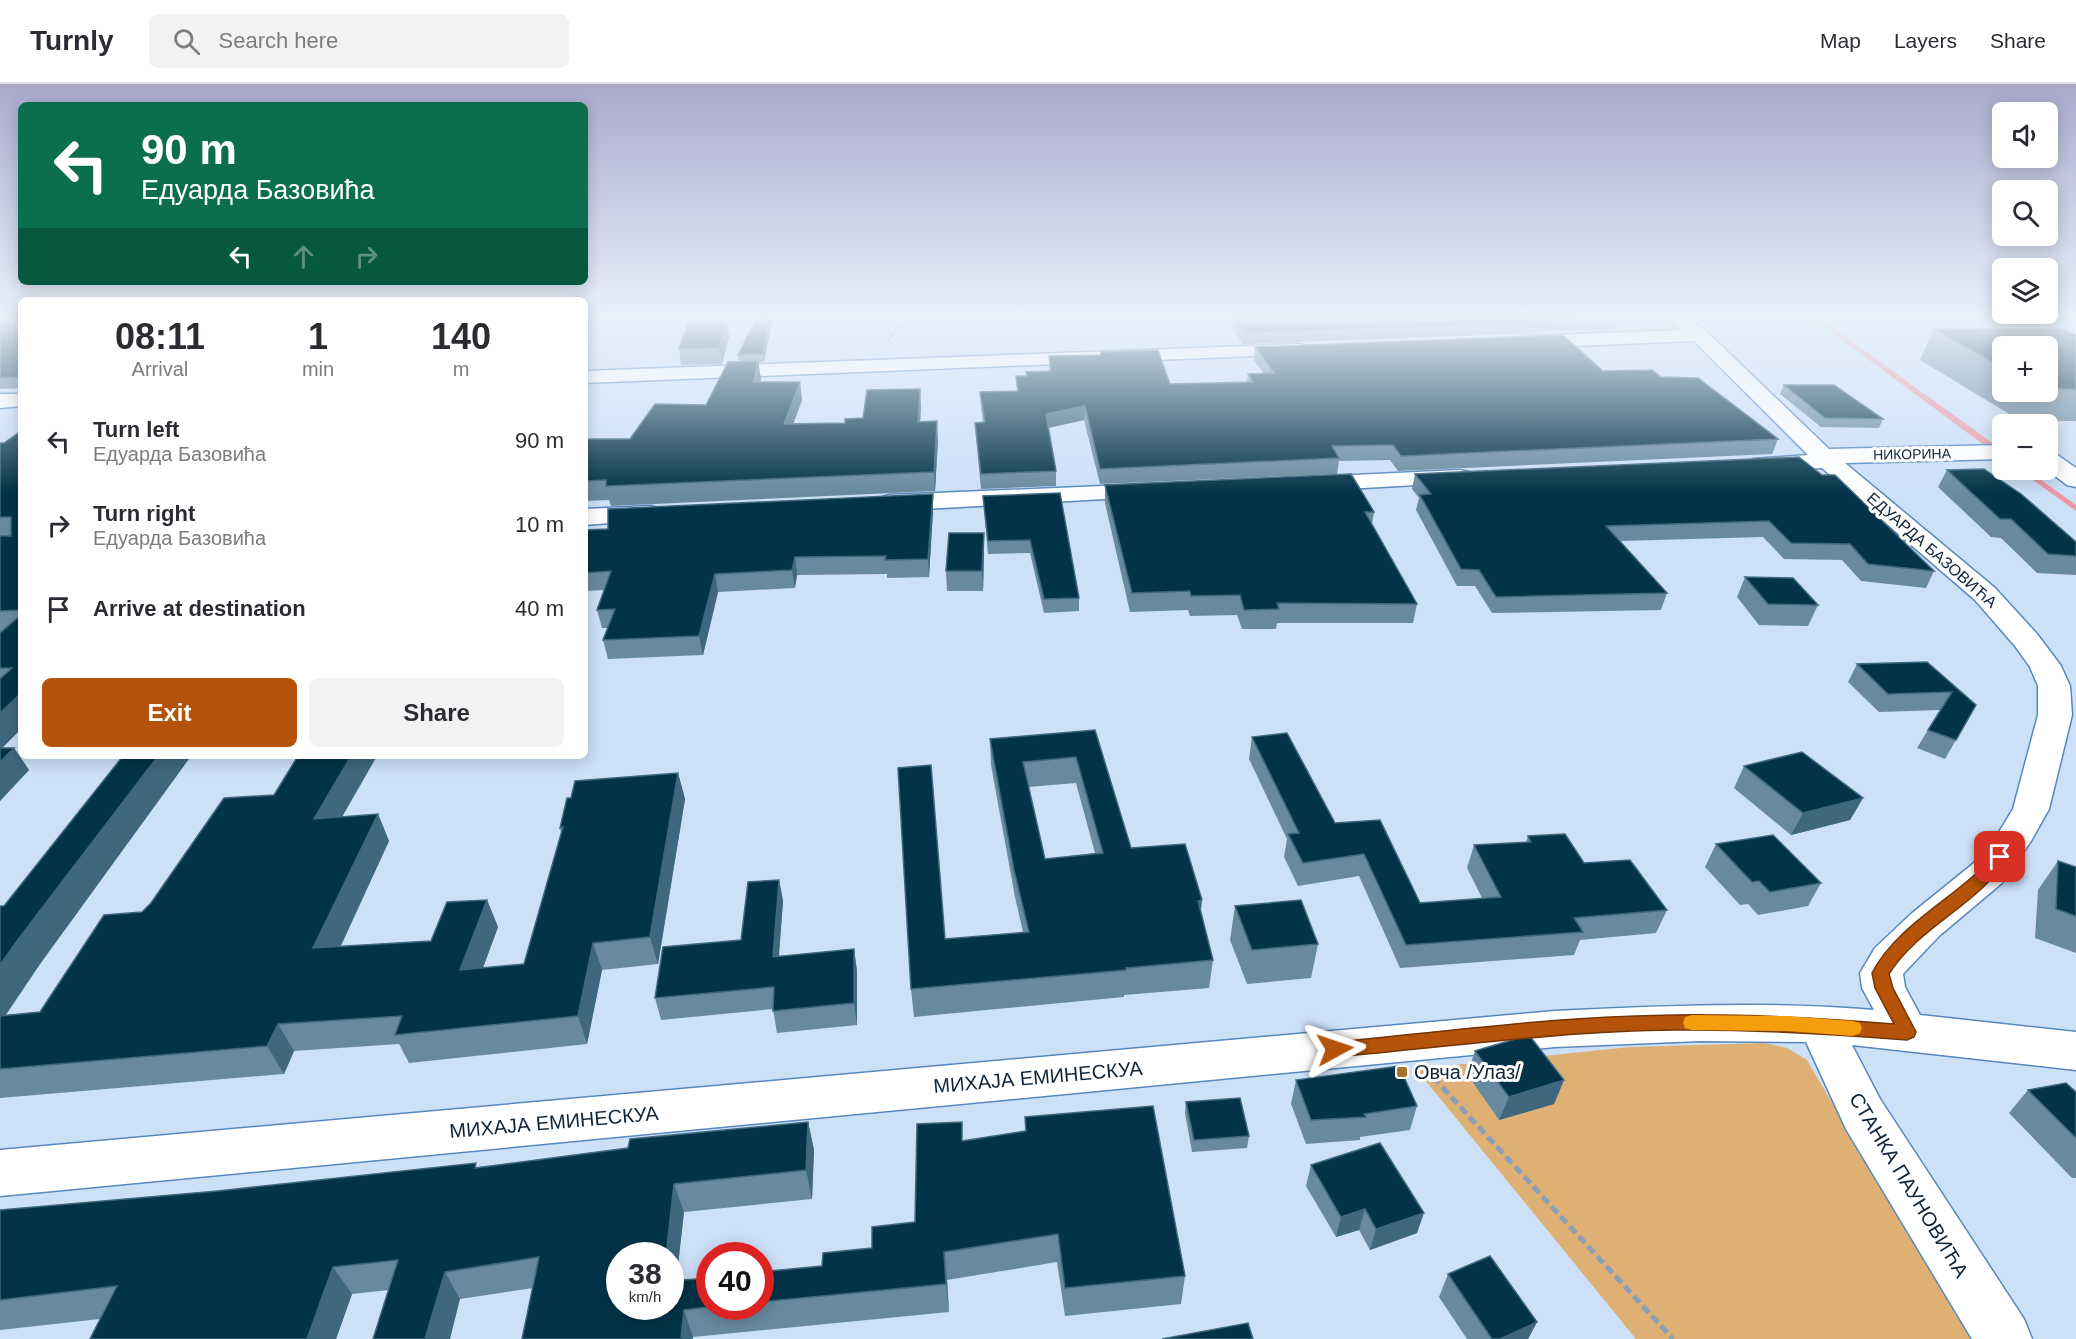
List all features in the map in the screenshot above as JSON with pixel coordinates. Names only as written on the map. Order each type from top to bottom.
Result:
[{"type":"street","points":[[588,377],[622,376]]},
{"type":"street","name":"ЕДУАРДА БАЗОВИЋА","points":[[1741,376],[1825,458],[1985,594],[2026,640],[2045,666],[2054,686],[2055,715],[2031,809],[2012,841],[1988,873],[1925,925],[1890,959],[1881,973],[1884,988],[1907,1032]]},
{"type":"street","points":[[0,401],[18,400]]},
{"type":"street","points":[[2058,451],[2076,450]]},
{"type":"street","name":"НИКОРИНА","points":[[1732,465],[1825,458],[1992,452]]},
{"type":"street","points":[[2058,466],[2076,480]]},
{"type":"street","points":[[1289,485],[1480,476]]},
{"type":"street","points":[[870,504],[1169,490]]},
{"type":"street","points":[[588,517],[679,513]]},
{"type":"street","name":"МИХАЈА ЕМИНЕСКУА","points":[[0,1173],[1555,1029],[1673,1023],[1822,1026],[1907,1032],[2076,1051]]},
{"type":"street","name":"СТАНКА ПАУНОВИЋА","points":[[1822,1026],[1838,1065],[1863,1114],[2004,1339]]},
{"type":"path","points":[[1402,1043],[1673,1339]]},
{"type":"shaded area","points":[[1765,1043],[1787,1048],[1807,1060],[1971,1339],[1636,1339],[1416,1069],[1630,1047]]},
{"type":"building","points":[[0,376],[18,376],[18,377],[0,378]]},
{"type":"building","points":[[721,376],[755,376],[754,382],[800,382],[784,424],[845,423],[845,419],[863,418],[867,390],[920,389],[918,422],[937,421],[934,472],[606,486],[606,480],[588,481],[588,439],[630,439],[655,404],[706,405]]},
{"type":"building","points":[[1016,376],[1167,376],[1170,384],[1253,382],[1249,376],[1659,376],[1698,378],[1778,439],[1401,456],[1393,445],[1332,446],[1339,458],[1100,469],[1085,406],[1046,414],[1056,471],[981,474],[975,423],[985,422],[980,392],[1018,391]]},
{"type":"building","points":[[2058,376],[2076,376],[2076,389],[2058,389]]},
{"type":"building","points":[[1784,385],[1834,385],[1883,419],[1825,418]]},
{"type":"building","points":[[18,433],[18,610],[0,611],[0,536],[11,536],[11,517],[0,517],[0,443],[4,443]]},
{"type":"building","points":[[1799,457],[1822,475],[1835,475],[1934,571],[1868,564],[1850,544],[1791,543],[1769,521],[1606,526],[1667,593],[1496,597],[1479,570],[1461,569],[1420,495],[1431,494],[1415,474]]},
{"type":"building","points":[[1984,469],[1992,474],[1992,480],[2000,480],[2021,494],[2076,542],[2076,556],[2048,554],[2011,519],[2000,519],[1947,470]]},
{"type":"building","points":[[1351,474],[1374,512],[1365,512],[1417,604],[1277,603],[1279,609],[1244,610],[1240,595],[1191,596],[1190,591],[1132,593],[1105,485]]},
{"type":"building","points":[[1060,493],[1079,598],[1044,599],[1030,540],[988,541],[983,496]]},
{"type":"building","points":[[933,494],[928,559],[885,560],[886,556],[795,557],[792,570],[715,574],[699,636],[603,640],[615,609],[597,610],[611,571],[588,573],[588,530],[608,529],[608,509]]},
{"type":"building","points":[[949,533],[984,533],[982,571],[946,571]]},
{"type":"building","points":[[1745,577],[1793,578],[1818,605],[1768,604]]},
{"type":"building","points":[[18,618],[18,696],[0,713],[0,679],[12,668],[0,668],[0,633]]},
{"type":"building","points":[[1927,662],[1976,705],[1956,740],[1928,730],[1952,692],[1888,694],[1857,664]]},
{"type":"building","points":[[1095,730],[1131,848],[1185,844],[1202,900],[1198,901],[1213,960],[911,989],[898,768],[931,765],[945,939],[1029,932],[1014,870],[990,739]],"holes":[[[1076,757],[1103,853],[1045,859],[1023,762]]]},
{"type":"building","points":[[1287,733],[1335,823],[1380,820],[1420,903],[1501,897],[1474,845],[1531,842],[1528,836],[1565,834],[1584,863],[1630,860],[1667,910],[1574,918],[1583,932],[1406,945],[1364,854],[1303,863],[1288,834],[1299,833],[1252,737]]},
{"type":"building","points":[[0,748],[14,748],[0,762]]},
{"type":"building","points":[[1802,752],[1863,798],[1803,813],[1744,766]]},
{"type":"building","points":[[121,759],[156,759],[0,965],[0,906],[4,906]]},
{"type":"building","points":[[296,759],[349,759],[314,819],[378,814],[313,948],[431,941],[447,902],[487,900],[460,970],[524,964],[563,827],[560,828],[567,798],[571,798],[575,781],[678,773],[650,937],[593,943],[578,1016],[395,1035],[402,1016],[278,1024],[267,1046],[0,1069],[0,1016],[40,1012],[104,915],[142,912],[151,903],[224,798],[274,795]]},
{"type":"building","points":[[1773,835],[1821,883],[1770,892],[1759,881],[1752,882],[1716,844]]},
{"type":"building","points":[[2058,861],[2076,867],[2076,916],[2056,909]]},
{"type":"building","points":[[779,880],[773,957],[854,949],[854,1003],[773,1011],[774,987],[655,998],[663,947],[741,940],[748,882]]},
{"type":"building","points":[[1301,900],[1318,944],[1252,950],[1235,906]]},
{"type":"building","points":[[1529,1035],[1564,1080],[1509,1097],[1475,1051]]},
{"type":"building","points":[[1399,1066],[1417,1106],[1364,1114],[1366,1117],[1311,1120],[1296,1080]]},
{"type":"building","points":[[2066,1083],[2076,1092],[2076,1138],[2028,1090]]},
{"type":"building","points":[[1240,1098],[1249,1136],[1194,1140],[1186,1102]]},
{"type":"building","points":[[1153,1106],[1185,1276],[1065,1288],[1058,1234],[944,1252],[946,1284],[774,1301],[774,1271],[822,1266],[823,1253],[872,1248],[872,1227],[915,1222],[917,1124],[962,1122],[962,1141],[1026,1131],[1025,1117]]},
{"type":"building","points":[[808,1122],[806,1170],[674,1184],[668,1242],[606,1242],[606,1320],[683,1320],[681,1339],[522,1339],[539,1257],[445,1272],[425,1339],[373,1339],[398,1260],[333,1267],[307,1339],[90,1339],[117,1286],[0,1300],[0,1210],[218,1191],[476,1163],[475,1168],[628,1148],[630,1139]]},
{"type":"building","points":[[1380,1143],[1424,1213],[1376,1229],[1365,1209],[1341,1217],[1311,1165]]},
{"type":"building","points":[[1490,1256],[1537,1322],[1500,1339],[1492,1339],[1448,1274]]},
{"type":"building","points":[[696,1279],[696,1308],[684,1310],[684,1280]]},
{"type":"building","points":[[1248,1323],[1253,1339],[1162,1339]]},
{"type":"waterway","points":[[1894,376],[1992,447]]},
{"type":"waterway","points":[[2037,480],[2076,509]]},
{"type":"slow traffic","points":[[1692,1023],[1788,1023],[1853,1028]]},
{"type":"place","name":"Овча /Улаз/","points":[[1402,1072]]},
{"type":"route","points":[[1335,1049],[1555,1029],[1673,1023],[1788,1023],[1907,1032],[1884,988],[1881,973],[1890,959],[1925,925],[1988,873],[2000,857]]}]
